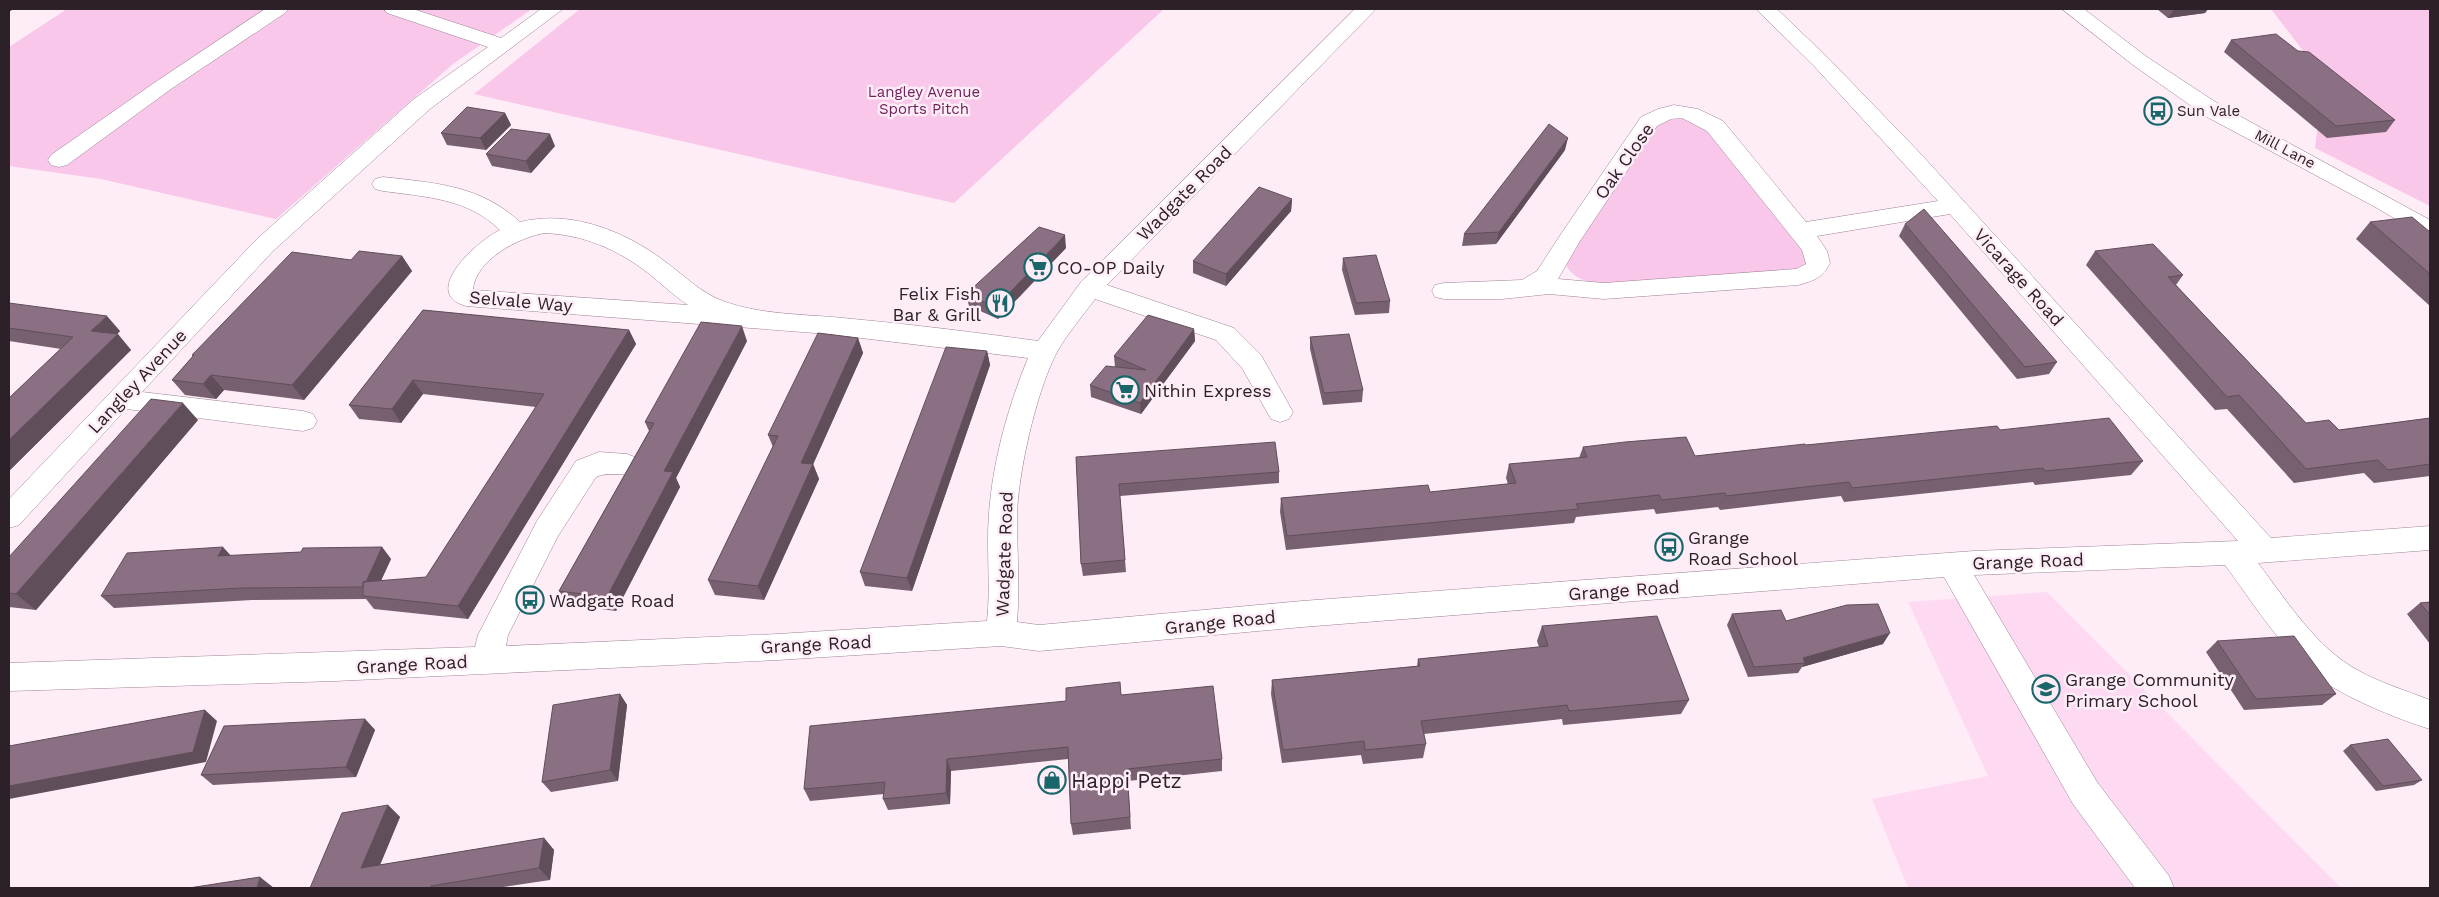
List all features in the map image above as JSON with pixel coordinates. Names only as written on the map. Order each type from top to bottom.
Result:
[{"type":"street","points":[[59,160],[164,85],[278,9]]},
{"type":"street","points":[[394,9],[503,45]]},
{"type":"street","name":"Langley Avenue","points":[[9,517],[265,245],[422,104],[553,9]]},
{"type":"street","name":"Wadgate Road","points":[[1001,633],[1004,601],[1003,514],[1008,472],[1026,396],[1044,351],[1090,288],[1366,9]]},
{"type":"street","name":"Vicarage Road","points":[[1766,9],[1845,87],[1956,206],[2265,551]]},
{"type":"street","name":"Mill Lane","points":[[2072,9],[2140,61],[2215,112],[2385,203],[2430,230]]},
{"type":"street","name":"Oak Close","points":[[1444,291],[1502,292],[1562,286],[1604,291],[1798,277],[1813,271],[1818,266],[1819,260],[1818,255],[1800,231],[1715,126],[1697,115],[1669,112],[1649,122],[1569,239],[1553,268],[1546,276],[1527,289]]},
{"type":"street","points":[[383,184],[462,195],[477,200],[497,214],[515,231]]},
{"type":"street","points":[[1800,231],[1956,206]]},
{"type":"street","name":"Selvale Way","points":[[754,319],[700,301],[641,256],[601,235],[558,224],[542,225],[515,231],[485,252],[465,274],[459,291],[463,297],[754,319],[977,341],[1044,351]]},
{"type":"street","points":[[1090,288],[1225,334],[1252,362],[1280,412]]},
{"type":"street","points":[[120,399],[303,421]]},
{"type":"street","points":[[488,660],[493,635],[547,529],[586,468],[599,463],[627,465]]},
{"type":"street","name":"Grange Road","points":[[9,677],[325,668],[788,646],[1001,633],[1048,638],[1302,614],[1952,565],[2233,553],[2430,538]]},
{"type":"street","points":[[2233,553],[2293,632],[2326,666],[2348,681],[2430,715]]},
{"type":"street","points":[[1952,565],[2085,793],[2156,888]]},
{"type":"shaded area","name":"Grange Community Primary School","points":[[2047,592],[2341,888],[1908,888],[1872,799],[1988,776],[1908,602]]},
{"type":"green space","points":[[67,9],[532,9],[453,64],[276,219],[101,179],[9,166],[9,47]]},
{"type":"green space","name":"Langley Avenue Sports Pitch","points":[[580,9],[1164,9],[954,203],[474,94]]},
{"type":"green space","points":[[2271,9],[2430,9],[2430,206],[2315,148],[2324,78]]},
{"type":"green space","points":[[1683,116],[1709,128],[1786,223],[1809,261],[1801,269],[1597,284],[1579,278],[1572,273],[1566,265],[1569,253],[1656,124],[1664,119]]},
{"type":"building","points":[[2276,34],[2298,51],[2309,52],[2395,120],[2336,126],[2231,40]]},
{"type":"building","points":[[467,107],[505,113],[480,138],[441,133]]},
{"type":"building","points":[[1549,124],[1568,138],[1499,232],[1464,234]]},
{"type":"building","points":[[511,129],[550,134],[526,161],[486,154]]},
{"type":"building","points":[[1259,187],[1292,199],[1226,274],[1193,261]]},
{"type":"building","points":[[1924,209],[2057,362],[2025,367],[1905,224]]},
{"type":"building","points":[[2412,217],[2430,232],[2430,274],[2370,222]]},
{"type":"building","points":[[1039,227],[1065,235],[996,307],[966,294]]},
{"type":"building","points":[[2153,244],[2183,275],[2168,277],[2306,423],[2329,420],[2339,430],[2430,418],[2430,464],[2388,470],[2378,460],[2306,469],[2239,395],[2227,397],[2095,251]]},
{"type":"building","points":[[359,251],[402,256],[292,385],[211,375],[203,384],[172,380],[194,355],[192,355],[292,252],[351,260]]},
{"type":"building","points":[[1376,255],[1390,301],[1356,303],[1343,258]]},
{"type":"building","points":[[9,303],[107,316],[91,331],[118,334],[9,440],[9,398],[73,337],[9,328]]},
{"type":"building","points":[[423,310],[629,330],[458,606],[363,596],[363,582],[426,577],[544,394],[413,380],[392,409],[349,405]]},
{"type":"building","points":[[1148,315],[1194,329],[1140,403],[1090,385],[1106,366],[1146,370],[1114,356]]},
{"type":"building","points":[[701,322],[742,326],[664,471],[673,472],[607,597],[559,591],[654,423],[645,422]]},
{"type":"building","points":[[818,333],[858,338],[801,463],[813,464],[758,586],[708,580],[778,436],[768,435]]},
{"type":"building","points":[[1349,334],[1363,390],[1324,393],[1310,337]]},
{"type":"building","points":[[946,347],[987,351],[907,578],[860,572]]},
{"type":"building","points":[[151,399],[183,403],[16,594],[9,593],[9,557]]},
{"type":"building","points":[[2109,418],[2143,461],[2045,471],[2043,468],[1852,488],[1849,482],[1726,496],[1725,493],[1662,500],[1659,495],[1576,504],[1579,509],[1287,536],[1281,498],[1428,485],[1430,492],[1516,483],[1509,464],[1587,457],[1583,447],[1625,442],[1686,437],[1695,456],[1997,426],[2000,430]]},
{"type":"building","points":[[1275,442],[1279,472],[1119,484],[1125,560],[1081,564],[1076,457]]},
{"type":"building","points":[[223,547],[218,556],[301,552],[303,548],[382,547],[366,582],[363,582],[363,587],[241,588],[101,596],[127,553]]},
{"type":"building","points":[[2430,602],[2430,615],[2420,603]]},
{"type":"building","points":[[1878,604],[1890,633],[1803,658],[1805,663],[1754,667],[1732,614],[1781,610],[1786,621],[1847,605]]},
{"type":"building","points":[[1657,616],[1689,700],[1569,711],[1567,705],[1421,721],[1426,744],[1365,750],[1364,741],[1283,750],[1272,680],[1420,666],[1418,659],[1548,646],[1542,626]]},
{"type":"building","points":[[2294,636],[2336,694],[2256,699],[2217,641]]},
{"type":"building","points":[[1120,682],[1121,695],[1213,686],[1222,759],[1127,769],[1130,817],[1071,824],[1068,747],[947,759],[946,793],[883,799],[885,782],[804,789],[810,726],[1066,701],[1066,688]]},
{"type":"building","points":[[620,694],[610,770],[542,782],[553,705]]},
{"type":"building","points":[[205,710],[193,752],[9,786],[9,746]]},
{"type":"building","points":[[365,719],[346,767],[201,775],[224,726]]},
{"type":"building","points":[[2388,739],[2422,780],[2383,786],[2350,745]]},
{"type":"building","points":[[388,805],[361,868],[544,838],[539,868],[431,886],[431,888],[310,888],[342,813]]},
{"type":"building","points":[[260,877],[257,888],[189,888]]},
{"type":"place","name":"Sun Vale","points":[[2158,111]]},
{"type":"place","name":"CO-OP Daily","points":[[1038,267]]},
{"type":"place","name":"Felix Fish Bar & Grill","points":[[1000,303]]},
{"type":"place","name":"Nithin Express","points":[[1125,390]]},
{"type":"place","name":"Grange Road School","points":[[1669,547]]},
{"type":"place","name":"Wadgate Road","points":[[530,600]]},
{"type":"place","name":"Grange Community Primary School","points":[[2046,689]]},
{"type":"place","name":"Happi Petz","points":[[1052,780]]}]
